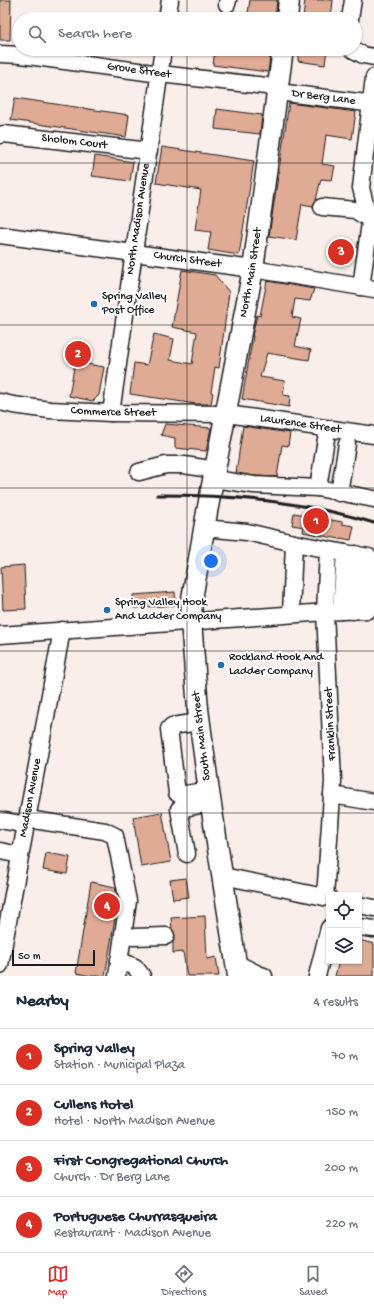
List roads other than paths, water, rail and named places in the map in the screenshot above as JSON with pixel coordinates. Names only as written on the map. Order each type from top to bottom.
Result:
[{"type":"main road","points":[[288,12],[289,0]]},
{"type":"main road","name":"North Main Street","points":[[210,497],[254,268],[282,56]]},
{"type":"main road","name":"South Main Street","points":[[210,497],[192,599],[191,622],[199,722],[237,969]]},
{"type":"street","points":[[168,12],[170,0]]},
{"type":"street","points":[[351,12],[352,0]]},
{"type":"street","name":"Grove Street","points":[[0,54],[12,55]]},
{"type":"street","points":[[362,54],[374,57]]},
{"type":"street","name":"Grove Street","points":[[28,56],[160,74],[266,86],[277,90]]},
{"type":"street","name":"North Madison Avenue","points":[[111,413],[135,254],[162,56]]},
{"type":"street","name":"Dr Berg Lane","points":[[368,288],[371,218],[361,188],[374,77]]},
{"type":"street","name":"Dr Berg Lane","points":[[277,90],[286,94],[372,104]]},
{"type":"street","name":"Sholom Court","points":[[2,134],[149,151]]},
{"type":"street","points":[[322,207],[355,210],[371,218]]},
{"type":"street","name":"Church Street","points":[[0,235],[135,254],[254,268],[368,288]]},
{"type":"street","name":"Commerce Street","points":[[0,402],[50,410],[111,413],[227,414]]},
{"type":"street","name":"Lawrence Street","points":[[227,414],[374,436]]},
{"type":"street","points":[[318,488],[326,439]]},
{"type":"street","points":[[339,493],[347,444]]},
{"type":"street","points":[[0,635],[291,614],[368,610],[369,557],[328,550],[247,532],[210,497],[184,465],[166,465],[139,472]]},
{"type":"street","points":[[210,497],[254,485],[318,488],[374,499]]},
{"type":"street","points":[[291,614],[294,543]]},
{"type":"street","name":"Franklin Street","points":[[327,892],[333,781],[325,612],[328,550]]},
{"type":"street","points":[[347,611],[351,553]]},
{"type":"street","name":"Madison Avenue","points":[[0,965],[62,630]]},
{"type":"street","points":[[199,722],[172,726],[169,729],[174,776],[177,794],[210,797]]},
{"type":"street","points":[[332,795],[374,802]]},
{"type":"street","points":[[187,854],[179,809],[210,797]]},
{"type":"street","points":[[0,820],[105,831],[115,836],[128,901],[117,976]]},
{"type":"street","points":[[0,851],[20,855]]},
{"type":"street","points":[[223,876],[326,898]]},
{"type":"street","points":[[362,906],[374,908]]},
{"type":"street","points":[[362,927],[374,929]]},
{"type":"street","points":[[123,934],[133,938],[166,936]]},
{"type":"street","points":[[317,976],[326,940]]},
{"type":"street","points":[[119,960],[135,966],[142,976]]},
{"type":"street","points":[[237,969],[259,975]]},
{"type":"railway","points":[[157,495],[212,496],[294,504],[347,515],[374,523]]},
{"type":"place","name":"First Congregational Church","points":[[341,252]]},
{"type":"place","name":"Spring Valley Post Office","points":[[94,304]]},
{"type":"place","name":"Cullens Hotel","points":[[78,354]]},
{"type":"place","name":"Spring Valley","points":[[316,521]]},
{"type":"place","name":"Spring Valley Hook And Ladder Company","points":[[107,610]]},
{"type":"place","name":"Rockland Hook And Ladder Company","points":[[221,665]]},
{"type":"place","name":"Portuguese Churrasqueira","points":[[107,906]]}]
